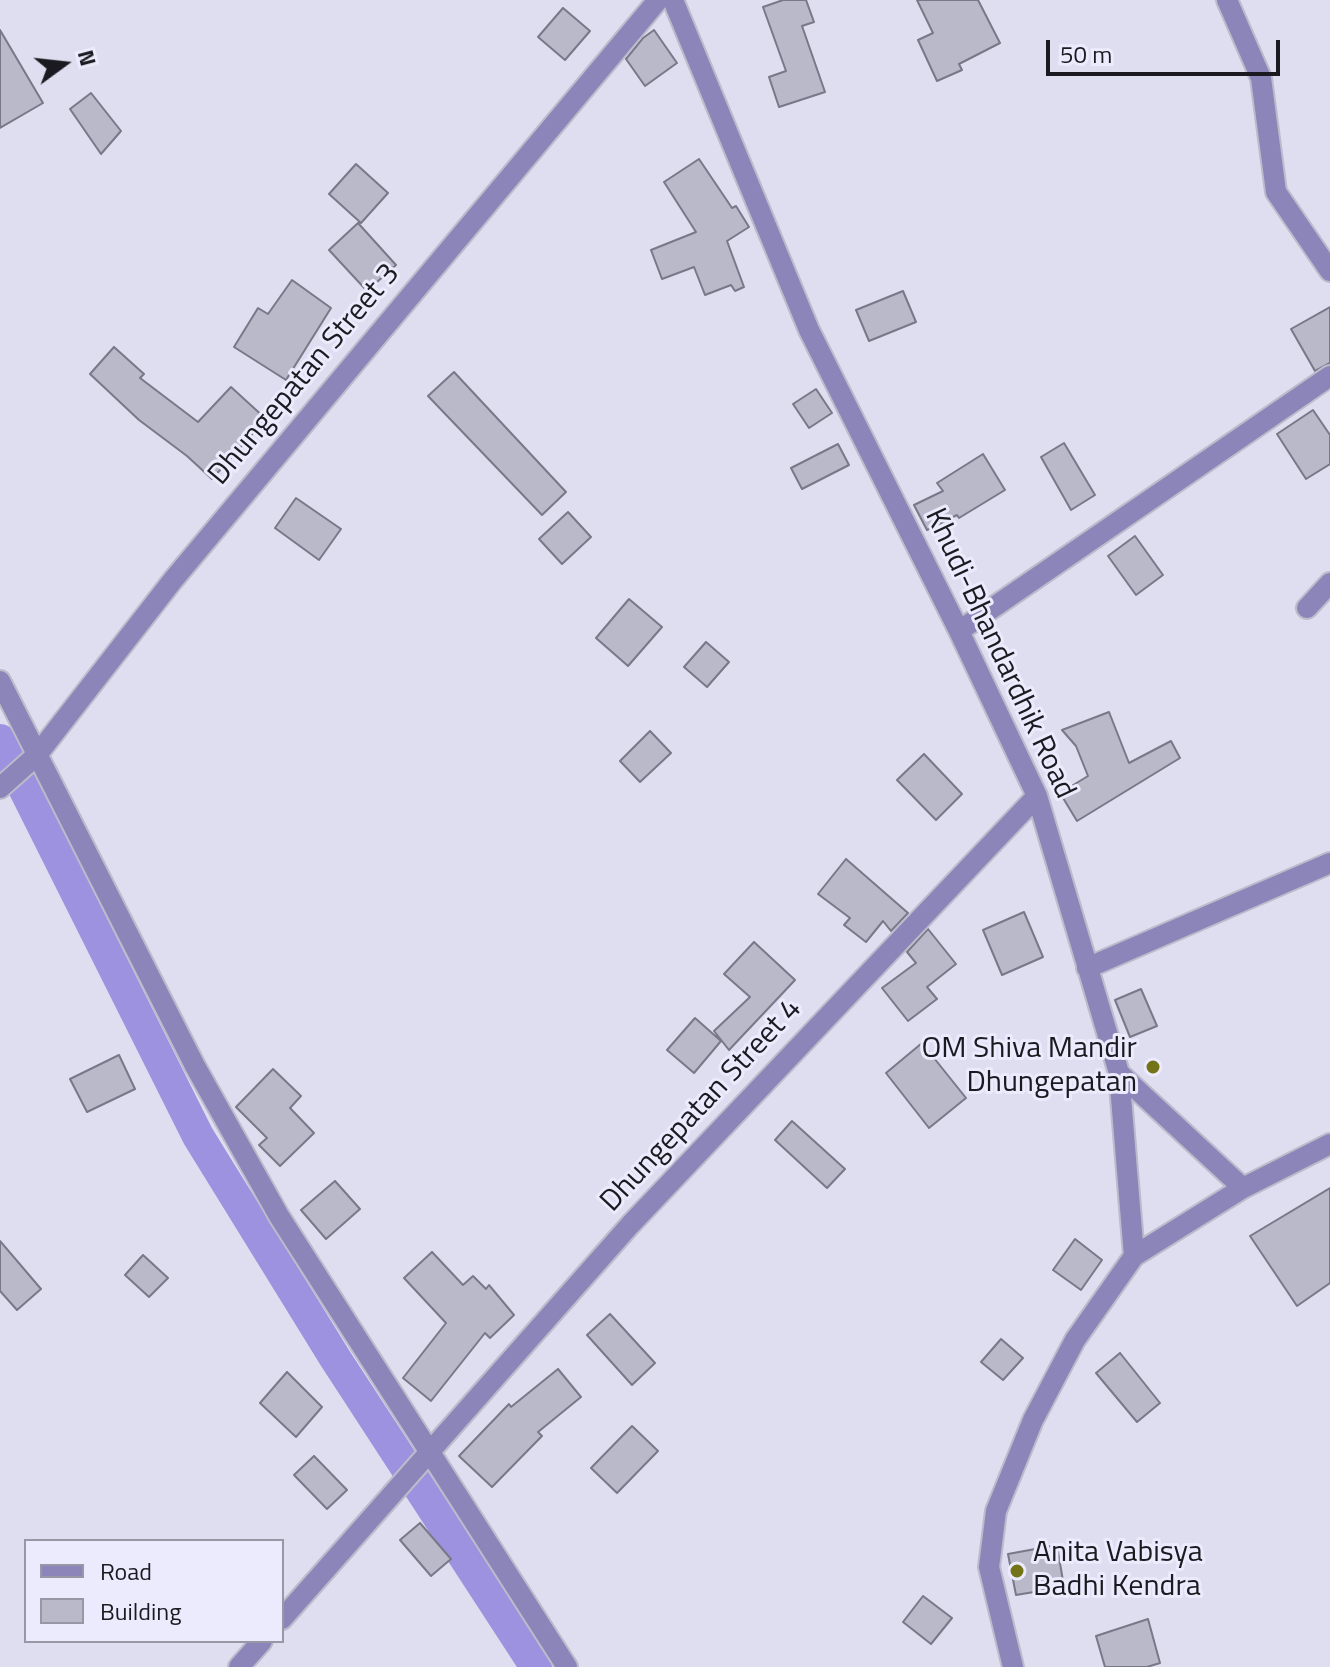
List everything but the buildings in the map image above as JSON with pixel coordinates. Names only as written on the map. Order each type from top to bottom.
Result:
[{"type":"street","name":"Dhungepatan Street 3","points":[[0,788],[37,755],[173,580],[658,0]]},
{"type":"street","name":"Khudi-Bhandardhik Road","points":[[673,0],[809,330],[959,631],[1037,796],[1119,1073],[1134,1256]]},
{"type":"street","points":[[1227,0],[1261,78],[1276,192],[1330,271]]},
{"type":"street","points":[[959,631],[1330,376]]},
{"type":"street","points":[[1307,608],[1330,583]]},
{"type":"street","points":[[0,681],[195,1066],[279,1216],[424,1458],[567,1667]]},
{"type":"street","name":"Dhungepatan Street 4","points":[[284,1617],[630,1225],[1037,796]]},
{"type":"street","points":[[1087,968],[1330,863]]},
{"type":"street","points":[[1119,1073],[1243,1188]]},
{"type":"street","points":[[1013,1667],[989,1567],[996,1511],[1033,1420],[1075,1340],[1134,1256],[1243,1188],[1330,1144]]},
{"type":"street","points":[[239,1667],[260,1643]]},
{"type":"waterway","points":[[0,740],[10,760]]},
{"type":"waterway","points":[[23,786],[198,1136],[335,1358],[536,1667]]},
{"type":"place","name":"OM Shiva Mandir Dhungepatan","points":[[1153,1067]]},
{"type":"place","name":"Anita Vabisya Badhi Kendra","points":[[1017,1571]]}]
